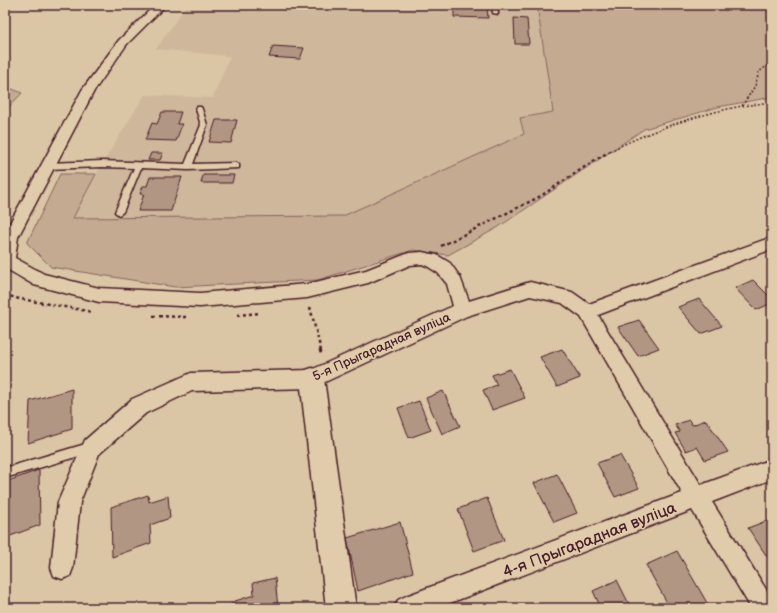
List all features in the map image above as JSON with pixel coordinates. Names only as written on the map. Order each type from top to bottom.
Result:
[{"type":"street","points":[[161,5],[123,42],[88,90],[10,237],[7,261],[40,280],[99,295],[200,300],[307,291],[368,276],[409,259],[422,258],[431,260],[444,268],[454,282],[463,310]]},
{"type":"street","points":[[764,608],[587,312],[772,243]]},
{"type":"street","name":"5-я Прыгарадная вуліца","points":[[62,568],[69,502],[92,447],[139,406],[191,382],[312,379],[463,310],[530,289],[566,297],[587,312]]},
{"type":"street","points":[[312,379],[341,608]]},
{"type":"street","name":"4-я Прыгарадная вуліца","points":[[406,608],[772,469]]},
{"type":"lane","points":[[495,5],[496,13]]},
{"type":"lane","points":[[188,167],[204,125],[199,108]]},
{"type":"lane","points":[[47,166],[102,164],[188,167],[236,166]]},
{"type":"lane","points":[[119,212],[139,165]]},
{"type":"lane","points":[[5,473],[92,447]]},
{"type":"path","points":[[742,106],[755,86],[759,72],[772,62]]},
{"type":"path","points":[[422,258],[459,235],[516,210],[563,183],[599,158],[640,137],[668,126],[722,110],[772,102]]},
{"type":"shaded area","points":[[187,5],[537,5],[553,112],[520,118],[524,134],[343,216],[73,218],[102,164],[145,95],[213,98],[230,56],[156,49]]},
{"type":"shaded area","points":[[537,5],[772,5],[772,97],[718,107],[644,129],[497,228],[448,255],[413,250],[318,280],[175,287],[51,267],[27,243],[60,174],[96,174],[73,218],[343,216],[524,134],[520,118],[553,112]]},
{"type":"shaded area","points":[[5,86],[22,93],[5,111]]},
{"type":"building","points":[[454,5],[487,5],[488,18],[454,17]]},
{"type":"building","points":[[514,18],[527,19],[529,44],[515,44]]},
{"type":"building","points":[[273,46],[304,48],[300,59],[269,57]]},
{"type":"building","points":[[162,112],[181,112],[177,124],[182,124],[176,141],[145,140],[152,123],[157,124]]},
{"type":"building","points":[[216,120],[237,120],[231,143],[209,142]]},
{"type":"building","points":[[151,153],[163,153],[160,160],[148,160]]},
{"type":"building","points":[[203,175],[234,175],[232,183],[201,183]]},
{"type":"building","points":[[150,177],[182,177],[171,211],[138,211],[144,194],[140,194],[143,186],[147,186]]},
{"type":"building","points":[[753,280],[772,299],[772,303],[756,310],[735,288]]},
{"type":"building","points":[[699,299],[722,326],[701,334],[678,307]]},
{"type":"building","points":[[639,320],[659,348],[638,356],[618,327]]},
{"type":"building","points":[[562,349],[580,378],[557,387],[540,357]]},
{"type":"building","points":[[510,369],[525,398],[492,410],[483,390],[497,385],[492,375]]},
{"type":"building","points":[[72,389],[72,429],[28,443],[30,401]]},
{"type":"building","points":[[443,391],[460,426],[442,434],[426,398]]},
{"type":"building","points":[[419,401],[431,430],[409,438],[398,408]]},
{"type":"building","points":[[689,420],[692,425],[706,420],[728,452],[705,460],[697,447],[686,451],[675,433],[680,432],[675,425]]},
{"type":"building","points":[[620,455],[639,488],[615,497],[597,463]]},
{"type":"building","points":[[39,470],[40,525],[5,538],[5,482]]},
{"type":"building","points":[[557,474],[577,513],[554,522],[534,483]]},
{"type":"building","points":[[148,495],[149,502],[168,496],[170,518],[150,525],[151,543],[112,557],[111,507]]},
{"type":"building","points":[[487,498],[504,540],[474,551],[458,509]]},
{"type":"building","points":[[771,519],[772,520],[772,564],[748,528]]},
{"type":"building","points":[[400,522],[413,572],[358,591],[347,538]]},
{"type":"building","points":[[677,551],[710,608],[670,608],[646,565]]},
{"type":"building","points":[[275,578],[278,608],[232,608],[232,602],[254,595],[253,583]]},
{"type":"building","points":[[617,580],[631,608],[601,608],[593,591]]},
{"type":"building","points":[[8,587],[6,608],[5,608],[5,588]]}]
